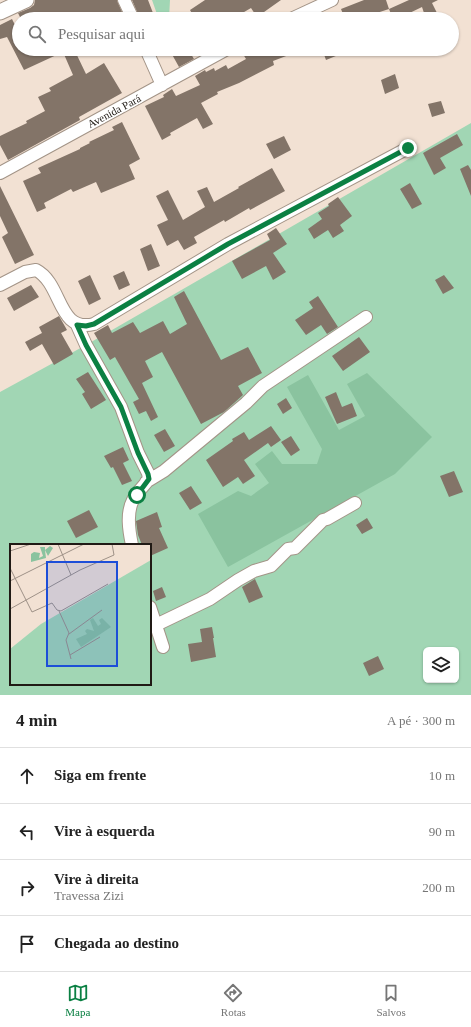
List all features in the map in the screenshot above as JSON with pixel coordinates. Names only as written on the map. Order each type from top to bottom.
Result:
[{"type":"street","points":[[0,12],[26,0]]},
{"type":"street","points":[[124,0],[130,12]]},
{"type":"street","points":[[306,12],[332,0]]},
{"type":"street","points":[[149,56],[162,85]]},
{"type":"street","name":"Avenida Pará","points":[[0,173],[214,56]]},
{"type":"street","points":[[77,325],[86,326],[94,324],[228,244],[408,148]]},
{"type":"street","points":[[0,285],[25,272],[36,270],[46,278],[69,319],[77,325],[86,345],[121,407],[149,479],[133,500],[131,506],[129,525],[132,544]]},
{"type":"street","points":[[146,482],[164,471],[246,403],[262,386],[366,317]]},
{"type":"street","points":[[156,625],[210,599],[254,571],[271,566],[288,549],[295,548],[323,520],[356,504]]},
{"type":"street","points":[[151,610],[164,647]]},
{"type":"green space","points":[[152,0],[170,0],[169,12],[156,12]]},
{"type":"green space","points":[[471,123],[471,695],[0,695],[0,392],[86,345]]},
{"type":"green space","points":[[367,373],[432,437],[395,474],[228,567],[198,514],[238,491],[251,496],[269,483],[255,464],[272,451],[282,464],[317,464],[322,449],[287,387],[308,375],[339,430],[365,416],[347,384]]},
{"type":"building","points":[[35,0],[117,0],[122,12],[20,12],[34,5]]},
{"type":"building","points":[[132,0],[148,0],[153,12],[137,12]]},
{"type":"building","points":[[205,0],[281,0],[264,12],[254,12],[251,8],[244,12],[191,12],[190,10]]},
{"type":"building","points":[[364,0],[386,0],[389,9],[380,12],[342,12],[341,9]]},
{"type":"building","points":[[409,0],[438,0],[432,3],[436,12],[424,12],[422,7],[412,12],[390,12],[389,9]]},
{"type":"building","points":[[12,19],[12,47],[7,37],[0,39],[0,25]]},
{"type":"building","points":[[17,56],[54,56],[24,70]]},
{"type":"building","points":[[65,56],[77,56],[86,74],[104,63],[122,93],[79,117],[80,120],[8,160],[0,145],[0,136],[27,123],[26,121],[45,111],[38,97],[51,91],[49,88],[73,75]]},
{"type":"building","points":[[173,56],[192,56],[194,59],[179,67]]},
{"type":"building","points":[[244,56],[286,56],[273,61],[274,65],[239,83],[217,92],[218,94],[201,103],[213,124],[203,129],[197,118],[170,133],[171,135],[162,140],[145,106],[164,97],[163,95],[172,89],[176,96],[200,85],[195,76],[205,70],[206,72],[214,68],[215,71],[226,65],[228,69],[246,59]]},
{"type":"building","points":[[325,56],[336,56],[326,60]]},
{"type":"building","points":[[395,74],[399,88],[385,94],[381,80]]},
{"type":"building","points":[[441,101],[445,113],[432,117],[428,104]]},
{"type":"building","points":[[122,122],[140,159],[129,165],[135,179],[101,193],[96,182],[73,192],[71,189],[44,203],[46,208],[37,212],[23,181],[41,173],[38,168],[80,149],[90,143],[89,142],[114,130],[112,127]]},
{"type":"building","points":[[457,134],[463,145],[440,158],[446,168],[434,175],[423,153]]},
{"type":"building","points":[[284,136],[291,150],[274,159],[266,144]]},
{"type":"building","points":[[468,165],[471,170],[471,196],[460,169]]},
{"type":"building","points":[[272,168],[285,191],[250,210],[249,208],[225,222],[224,220],[194,237],[197,243],[184,250],[178,240],[167,246],[157,225],[168,220],[156,196],[168,190],[183,220],[205,207],[197,191],[207,187],[214,202]]},
{"type":"building","points":[[410,183],[422,204],[412,209],[400,189]]},
{"type":"building","points":[[0,186],[34,255],[15,264],[2,237],[8,233],[0,216]]},
{"type":"building","points":[[338,197],[352,216],[340,225],[344,231],[333,238],[328,230],[314,239],[308,229],[322,219],[318,213],[329,206],[328,204]]},
{"type":"building","points":[[276,228],[287,244],[273,253],[286,272],[273,280],[266,266],[242,279],[232,261],[270,240],[267,234]]},
{"type":"building","points":[[151,244],[160,266],[148,271],[140,249]]},
{"type":"building","points":[[124,271],[130,285],[119,290],[113,276]]},
{"type":"building","points":[[90,275],[101,299],[89,305],[78,281]]},
{"type":"building","points":[[444,275],[454,288],[443,294],[435,280]]},
{"type":"building","points":[[31,285],[39,297],[14,311],[7,298]]},
{"type":"building","points":[[184,291],[221,360],[248,347],[262,373],[238,386],[243,395],[224,412],[201,424],[162,352],[145,361],[153,377],[142,383],[158,417],[151,421],[146,411],[139,414],[133,402],[139,399],[115,357],[110,360],[94,333],[108,325],[112,333],[133,322],[140,333],[163,321],[170,334],[187,324],[174,297]]},
{"type":"building","points":[[318,296],[338,327],[327,334],[321,325],[306,335],[295,320],[313,308],[309,302]]},
{"type":"building","points":[[59,316],[67,330],[61,333],[73,354],[54,365],[42,344],[30,351],[25,342],[42,333],[39,327]]},
{"type":"building","points":[[359,337],[370,352],[343,371],[332,356]]},
{"type":"building","points":[[88,372],[106,400],[91,409],[82,394],[85,392],[76,379]]},
{"type":"building","points":[[336,392],[342,407],[352,403],[357,416],[337,424],[325,397]]},
{"type":"building","points":[[286,398],[292,408],[283,414],[277,404]]},
{"type":"building","points":[[271,426],[281,440],[271,447],[268,443],[244,460],[255,476],[243,484],[238,477],[223,487],[206,460],[233,441],[232,439],[244,432],[249,440]]},
{"type":"building","points":[[165,429],[175,446],[164,452],[154,435]]},
{"type":"building","points":[[291,436],[300,450],[291,456],[281,442]]},
{"type":"building","points":[[123,447],[129,460],[123,463],[132,481],[122,485],[113,467],[111,468],[104,456]]},
{"type":"building","points":[[454,471],[463,492],[449,497],[440,476]]},
{"type":"building","points":[[191,486],[202,503],[190,510],[179,493]]},
{"type":"building","points":[[89,510],[98,527],[76,538],[67,521]]},
{"type":"building","points":[[157,512],[162,527],[159,528],[168,548],[151,556],[151,544],[142,544],[138,535],[136,521]]},
{"type":"building","points":[[367,518],[373,528],[362,534],[356,525]]},
{"type":"building","points":[[255,579],[263,597],[249,603],[242,587]]},
{"type":"building","points":[[162,587],[166,597],[156,601],[153,591]]},
{"type":"building","points":[[212,627],[216,657],[191,662],[188,644],[202,642],[200,629]]},
{"type":"building","points":[[378,656],[384,669],[369,676],[363,663]]},
{"type":"route","points":[[137,495],[149,479],[149,476],[138,453],[121,407],[86,345],[77,325],[86,326],[94,324],[228,244],[408,148]]}]
